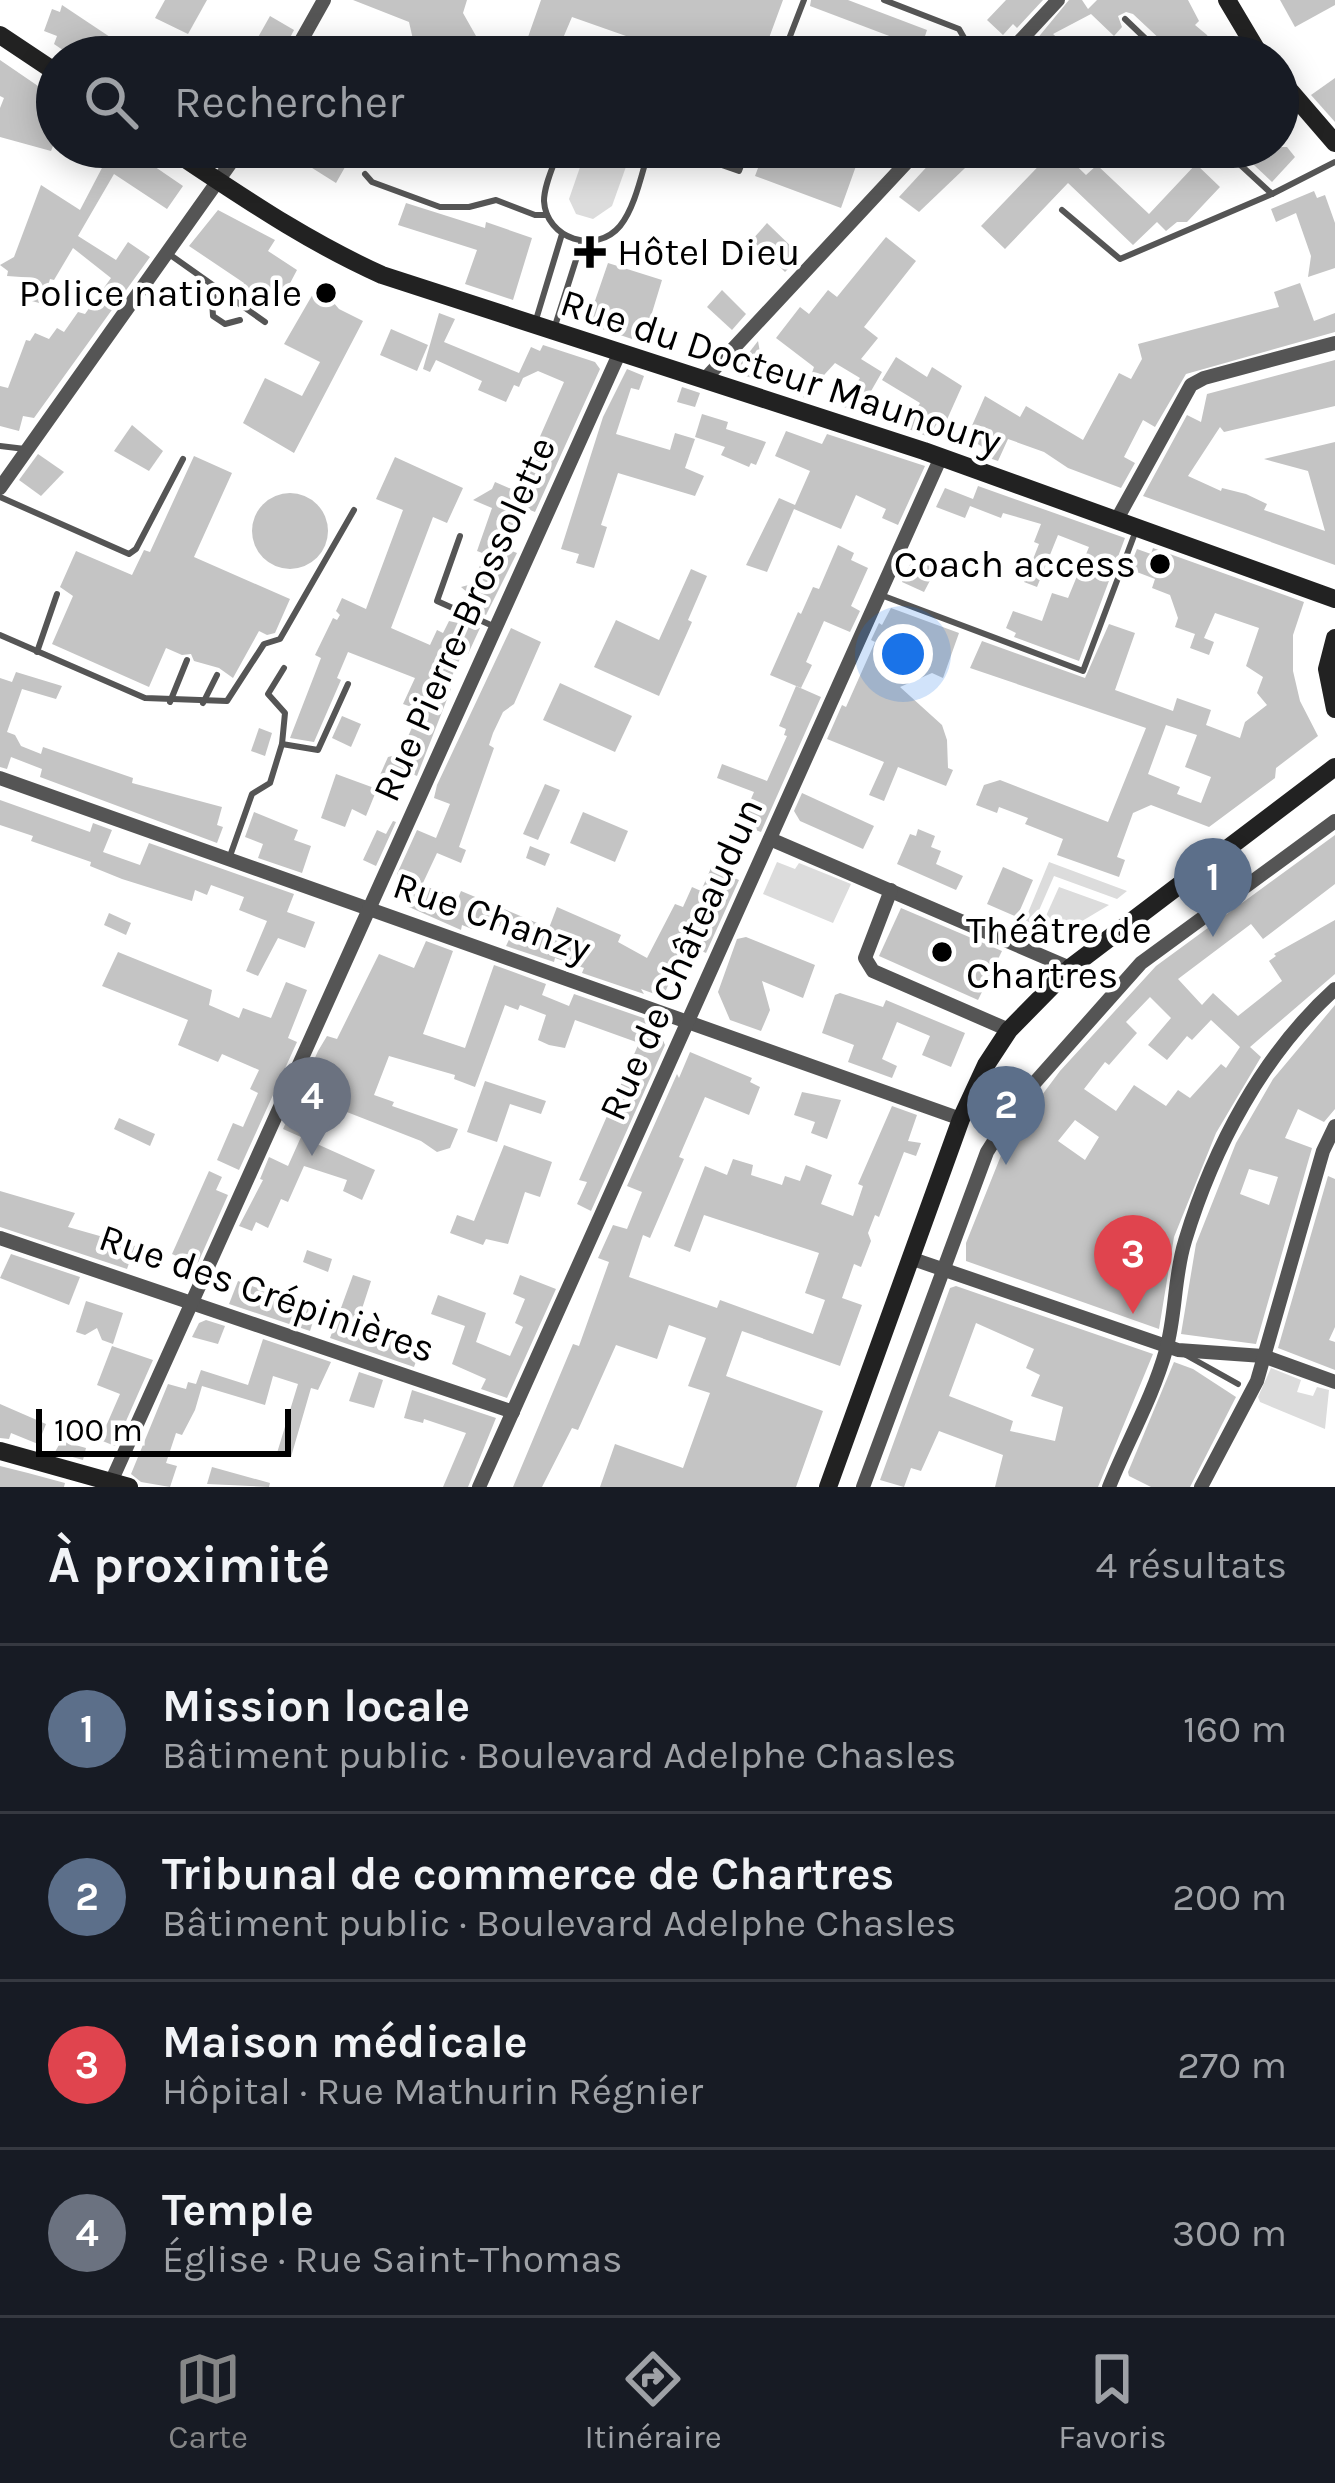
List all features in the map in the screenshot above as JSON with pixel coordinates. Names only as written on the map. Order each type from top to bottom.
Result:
[{"type":"main road","points":[[1227,0],[1248,36]]},
{"type":"main road","points":[[0,35],[36,59]]},
{"type":"main road","points":[[1299,101],[1335,143]]},
{"type":"main road","name":"Rue du Docteur Maunoury","points":[[197,168],[318,246],[382,275],[941,458],[1335,599]]},
{"type":"main road","points":[[1335,638],[1331,670],[1335,709]]},
{"type":"main road","points":[[828,1487],[961,1119],[1009,1030],[1070,968],[1335,766]]},
{"type":"main road","points":[[0,1451],[120,1485]]},
{"type":"street","points":[[304,36],[324,0]]},
{"type":"street","points":[[1025,36],[1058,0]]},
{"type":"street","points":[[0,492],[25,449],[228,168]]},
{"type":"street","points":[[704,380],[901,168]]},
{"type":"street","points":[[1116,521],[1191,385],[1335,343]]},
{"type":"street","name":"Rue Pierre-Brossolette","points":[[120,1485],[193,1300],[619,354]]},
{"type":"street","name":"Rue de Châteaudun","points":[[478,1487],[941,458]]},
{"type":"street","name":"Rue Chanzy","points":[[0,778],[961,1119]]},
{"type":"street","points":[[863,1487],[997,1135],[1022,1096],[1141,963],[1335,821]]},
{"type":"street","points":[[770,839],[1070,968]]},
{"type":"street","points":[[891,890],[865,958],[873,971],[1009,1030]]},
{"type":"street","points":[[1111,1487],[1173,1347],[1185,1241],[1225,1141],[1246,1097],[1283,1046],[1335,990]]},
{"type":"street","points":[[1201,1487],[1257,1381],[1335,1126]]},
{"type":"street","name":"Rue des Crépinières","points":[[0,1238],[513,1412]]},
{"type":"street","points":[[910,1258],[1173,1347],[1263,1356],[1335,1382]]},
{"type":"lane","points":[[790,36],[804,0]]},
{"type":"lane","points":[[884,0],[959,28],[963,36]]},
{"type":"lane","points":[[1125,19],[1143,36]]},
{"type":"lane","points":[[1062,210],[1120,259],[1335,162]]},
{"type":"lane","points":[[553,168],[544,195],[548,215],[562,234],[582,241],[608,236],[623,222],[642,168]]},
{"type":"lane","points":[[1243,168],[1272,194]]},
{"type":"lane","points":[[365,174],[372,182],[440,207],[469,207],[486,199],[548,215]]},
{"type":"lane","points":[[543,329],[562,234]]},
{"type":"lane","points":[[543,329],[582,241]]},
{"type":"lane","points":[[169,254],[265,322]]},
{"type":"lane","points":[[218,290],[212,300],[213,316],[225,324],[240,320]]},
{"type":"lane","points":[[0,446],[25,449]]},
{"type":"lane","points":[[0,492],[129,554],[136,549],[183,459]]},
{"type":"lane","points":[[0,635],[133,694],[170,702],[226,701],[264,644],[280,639],[354,510]]},
{"type":"lane","points":[[881,595],[1083,670],[1137,529]]},
{"type":"lane","points":[[460,536],[437,602],[496,627]]},
{"type":"lane","points":[[37,652],[58,594]]},
{"type":"lane","points":[[170,702],[187,661]]},
{"type":"lane","points":[[229,860],[252,794],[270,783],[282,744],[285,713],[268,694],[284,668]]},
{"type":"lane","points":[[203,703],[217,675]]},
{"type":"lane","points":[[282,744],[318,750],[348,684]]},
{"type":"lane","points":[[1173,1347],[1238,1384]]},
{"type":"shaded area","points":[[580,168],[626,168],[612,206],[593,219],[576,214],[569,199]]},
{"type":"shaded area","points":[[777,862],[795,869],[799,863],[851,884],[833,923],[763,894]]},
{"type":"shaded area","points":[[1049,862],[1127,891],[1117,899],[1054,876],[1033,924],[1025,920]]},
{"type":"shaded area","points":[[1059,887],[1109,905],[1077,924],[1041,927]]},
{"type":"shaded area","points":[[1271,1368],[1301,1380],[1297,1392],[1313,1396],[1317,1387],[1329,1390],[1325,1429],[1260,1402]]},
{"type":"building","points":[[165,0],[207,0],[188,34],[155,18]]},
{"type":"building","points":[[353,0],[467,0],[463,13],[476,36],[412,36],[409,22]]},
{"type":"building","points":[[541,0],[783,0],[770,36],[626,36],[572,17],[564,36],[528,36]]},
{"type":"building","points":[[811,0],[848,0],[927,30],[925,36],[889,36],[810,6]]},
{"type":"building","points":[[1006,0],[1043,0],[1017,28],[1013,24],[1003,35],[987,20]]},
{"type":"building","points":[[1069,0],[1082,0],[1088,9],[1097,0],[1188,0],[1199,21],[1195,25],[1208,36],[1157,36],[1126,12],[1118,16],[1122,27],[1114,36],[1091,14],[1055,36],[1039,36]]},
{"type":"building","points":[[1280,0],[1335,0],[1335,5],[1295,27]]},
{"type":"building","points":[[62,5],[108,36],[57,36],[44,31],[52,9],[60,12]]},
{"type":"building","points":[[270,16],[294,30],[291,36],[259,36]]},
{"type":"building","points":[[0,60],[36,85],[36,147],[0,137],[4,98],[0,96]]},
{"type":"building","points":[[1335,78],[1335,122],[1311,95]]},
{"type":"building","points":[[102,168],[157,168],[183,186],[167,209],[114,174],[78,236],[116,260],[128,242],[150,257],[34,418],[23,416],[19,431],[0,426],[0,386],[8,388],[26,340],[35,333],[49,339],[57,328],[64,332],[78,312],[85,314],[111,278],[73,248],[54,280],[50,279],[43,304],[28,300],[35,278],[7,276],[0,265],[14,257],[41,185],[80,210]]},
{"type":"building","points":[[312,168],[344,168],[336,183]]},
{"type":"building","points":[[758,168],[855,168],[841,208],[755,176]]},
{"type":"building","points":[[926,168],[965,168],[919,212],[899,197]]},
{"type":"building","points":[[1037,168],[1079,168],[1086,175],[1100,168],[1149,214],[1192,168],[1200,168],[1220,187],[1187,222],[1177,222],[1166,231],[1157,222],[1133,245],[1068,183],[1005,249],[981,226]]},
{"type":"building","points":[[1257,168],[1285,168],[1272,182]]},
{"type":"building","points":[[1314,191],[1317,198],[1325,195],[1335,223],[1335,268],[1308,277],[1311,256],[1296,213],[1276,222],[1271,209]]},
{"type":"building","points":[[406,203],[532,238],[513,300],[465,284],[477,250],[398,225]]},
{"type":"building","points":[[218,210],[275,240],[268,251],[297,270],[278,306],[253,290],[238,293],[244,283],[189,246]]},
{"type":"building","points":[[767,223],[801,256],[785,272],[752,240]]},
{"type":"building","points":[[886,237],[916,261],[864,327],[878,338],[861,359],[882,372],[859,412],[841,406],[860,378],[835,363],[803,398],[814,367],[776,338],[800,307],[809,314],[828,290],[837,297]]},
{"type":"building","points":[[608,263],[662,280],[648,326],[638,323],[632,339],[587,324]]},
{"type":"building","points":[[321,280],[339,289],[333,302],[339,309],[363,321],[294,453],[243,423],[265,378],[302,396],[320,362],[284,344]]},
{"type":"building","points":[[1300,283],[1314,321],[1335,313],[1335,332],[1186,374],[1155,427],[1143,420],[1124,457],[1135,463],[1121,488],[1008,439],[998,461],[980,455],[984,448],[967,437],[985,396],[1020,417],[1026,406],[1083,440],[1119,373],[1131,379],[1142,359],[1138,344],[1279,307],[1274,292]]},
{"type":"building","points":[[722,290],[746,314],[732,330],[707,307]]},
{"type":"building","points":[[439,313],[455,319],[444,342],[519,373],[531,347],[540,351],[543,345],[595,362],[600,369],[535,512],[525,508],[507,549],[517,553],[486,615],[471,608],[475,599],[461,587],[472,584],[485,554],[477,551],[492,508],[473,500],[495,482],[516,491],[564,382],[538,371],[523,378],[519,387],[514,385],[506,402],[478,390],[482,381],[436,360],[430,372],[423,369]]},
{"type":"building","points":[[391,329],[428,345],[417,371],[380,355]]},
{"type":"building","points":[[758,341],[762,364],[752,378],[734,372]]},
{"type":"building","points":[[896,357],[927,377],[932,367],[962,386],[945,424],[939,420],[929,437],[906,428],[920,403],[882,380]]},
{"type":"building","points":[[1335,360],[1335,406],[1224,432],[1220,427],[1188,476],[1221,491],[1246,494],[1267,504],[1264,510],[1325,531],[1308,471],[1264,459],[1335,442],[1335,565],[1143,496],[1187,415],[1201,422],[1207,394]]},
{"type":"building","points":[[627,369],[644,376],[639,390],[631,388],[616,434],[670,450],[675,433],[695,439],[685,468],[704,476],[695,496],[618,473],[601,525],[607,527],[594,568],[576,563],[579,554],[561,549],[603,417]]},
{"type":"building","points":[[682,387],[700,393],[695,407],[677,402]]},
{"type":"building","points":[[702,414],[728,422],[726,429],[766,442],[756,465],[749,467],[721,455],[725,447],[695,437]]},
{"type":"building","points":[[132,425],[163,451],[149,471],[114,451]]},
{"type":"building","points":[[786,431],[822,444],[827,434],[925,466],[898,525],[882,518],[886,509],[856,495],[841,529],[794,509],[767,572],[746,565],[779,498],[795,505],[810,471],[775,456]]},
{"type":"building","points":[[38,454],[64,472],[41,496],[19,480]]},
{"type":"building","points":[[194,456],[232,473],[194,557],[290,599],[275,633],[259,631],[233,678],[194,661],[191,654],[166,648],[149,687],[52,644],[73,596],[60,587],[76,551],[132,575],[144,550],[150,552]]},
{"type":"building","points":[[395,457],[463,488],[447,523],[433,517],[391,628],[430,645],[437,630],[443,633],[449,621],[480,628],[447,687],[451,689],[417,776],[399,768],[380,775],[388,757],[400,754],[420,710],[403,704],[415,678],[348,652],[314,742],[290,738],[321,658],[315,655],[333,618],[340,615],[336,611],[342,598],[366,609],[403,510],[376,499]]},
{"type":"building","points":[[978,486],[1125,538],[1079,661],[1014,637],[1016,633],[1006,628],[1013,611],[1042,621],[1052,593],[1068,598],[1089,547],[1058,535],[1037,587],[1024,582],[1039,544],[1034,542],[1041,524],[1003,513],[1001,518],[970,506],[965,518],[936,507],[945,488],[973,499]]},
{"type":"building","points":[[290,493],[317,504],[328,531],[317,558],[290,569],[263,558],[252,531],[263,504]]},
{"type":"building","points":[[838,545],[854,553],[851,560],[868,568],[851,606],[860,611],[850,632],[824,621],[806,662],[812,665],[801,688],[770,675],[798,612],[801,614],[813,587],[819,589]]},
{"type":"building","points":[[1153,548],[1304,602],[1293,635],[1293,671],[1300,701],[1318,736],[1276,768],[1275,778],[1209,827],[1151,805],[1133,813],[1117,857],[1125,860],[1119,877],[1057,855],[1063,839],[1025,824],[1028,818],[999,807],[997,813],[976,805],[984,785],[1000,780],[1108,822],[1146,728],[970,668],[982,641],[1085,678],[1109,624],[1135,633],[1115,690],[1173,711],[1177,698],[1211,710],[1206,725],[1240,738],[1245,722],[1267,705],[1257,693],[1263,677],[1246,666],[1259,628],[1215,613],[1204,638],[1214,642],[1209,655],[1190,648],[1195,634],[1175,627],[1178,618],[1170,595],[1152,588],[1155,579],[1129,569],[1137,549],[1151,554]],"holes":[[[1166,725],[1197,735],[1185,767],[1211,777],[1201,803],[1177,794],[1180,787],[1148,774]]]},
{"type":"building","points":[[913,558],[936,569],[924,592],[902,582]]},
{"type":"building","points":[[691,569],[707,576],[659,696],[594,667],[616,620],[659,640]]},
{"type":"building","points":[[891,608],[959,633],[943,678],[932,673],[900,687],[942,725],[948,768],[953,770],[946,786],[898,767],[884,801],[869,795],[884,762],[827,739],[842,705],[846,707],[879,623]]},
{"type":"building","points":[[511,628],[541,642],[514,704],[503,712],[493,733],[489,745],[494,748],[459,847],[466,850],[461,863],[437,853],[422,885],[458,898],[461,891],[549,928],[557,907],[621,935],[618,942],[647,958],[675,904],[683,907],[692,887],[701,891],[711,868],[739,880],[706,953],[686,944],[663,997],[582,973],[584,968],[555,958],[554,962],[506,946],[513,931],[476,918],[472,929],[462,925],[461,930],[409,907],[397,874],[417,830],[436,838],[450,804],[434,798],[437,785]]},
{"type":"building","points":[[16,672],[62,686],[56,699],[22,689],[7,732],[21,746],[41,754],[43,747],[133,778],[132,783],[222,807],[217,825],[223,827],[217,843],[40,777],[42,769],[11,757],[7,769],[0,767],[0,678],[12,682]]},
{"type":"building","points":[[560,683],[632,716],[615,752],[543,720]]},
{"type":"building","points":[[796,686],[821,697],[761,832],[750,828],[752,821],[743,817],[754,792],[717,778],[722,764],[767,781],[787,736],[779,726]]},
{"type":"building","points":[[342,716],[361,724],[351,747],[332,738]]},
{"type":"building","points":[[259,728],[272,733],[265,756],[251,751]]},
{"type":"building","points":[[336,774],[377,789],[366,816],[352,809],[345,827],[321,818]]},
{"type":"building","points":[[545,784],[560,790],[538,840],[523,834]]},
{"type":"building","points":[[802,793],[874,826],[863,849],[800,821],[794,811]]},
{"type":"building","points":[[0,800],[90,832],[93,823],[112,830],[103,852],[140,865],[149,843],[294,894],[287,912],[315,922],[305,948],[278,938],[258,976],[246,971],[267,921],[239,910],[244,897],[211,885],[207,895],[195,890],[192,901],[122,879],[0,825]]},
{"type":"building","points":[[254,812],[298,830],[294,840],[311,846],[302,873],[258,858],[263,844],[245,837]]},
{"type":"building","points":[[583,812],[628,831],[615,862],[570,843]]},
{"type":"building","points":[[393,821],[376,866],[363,860],[377,830],[386,834]]},
{"type":"building","points":[[918,829],[935,836],[931,847],[941,851],[936,864],[963,876],[956,890],[897,864],[910,834],[916,836]]},
{"type":"building","points":[[1335,835],[1335,884],[1263,939],[1251,924],[1178,979],[1202,1005],[1213,993],[1238,1016],[1282,981],[1269,961],[1274,954],[1335,920],[1335,974],[1250,1047],[1261,1057],[1216,1133],[1174,1237],[1159,1329],[966,1261],[966,1243],[1006,1143],[1060,1071],[1156,966]],"holes":[[[1150,997],[1171,1018],[1148,1045],[1167,1060],[1187,1036],[1192,1040],[1211,1020],[1240,1047],[1226,1068],[1221,1064],[1190,1098],[1178,1090],[1166,1106],[1134,1085],[1116,1111],[1084,1089],[1137,1033],[1126,1022]],[[1075,1120],[1099,1137],[1085,1160],[1058,1141]]]},
{"type":"building","points":[[530,846],[550,854],[545,866],[526,858]]},
{"type":"building","points":[[1003,867],[1033,880],[1017,917],[987,904]]},
{"type":"building","name":"Théâtre de Chartres","points":[[901,908],[1002,951],[978,1000],[879,956]]},
{"type":"building","points":[[109,913],[131,923],[126,935],[104,925]]},
{"type":"building","points":[[746,937],[815,965],[803,998],[762,981],[770,1010],[761,1031],[730,1020],[718,992],[737,939]]},
{"type":"building","points":[[426,941],[453,951],[423,1034],[465,1048],[494,965],[546,984],[542,995],[569,1006],[574,994],[655,1022],[665,1045],[591,1211],[577,1204],[587,1182],[579,1180],[639,1043],[575,1020],[565,1048],[549,1045],[538,1040],[546,1015],[505,1005],[475,1087],[454,1079],[455,1075],[389,1056],[374,1095],[458,1129],[450,1148],[437,1152],[421,1141],[334,1107],[317,1144],[375,1170],[362,1200],[343,1191],[347,1180],[304,1166],[288,1202],[281,1199],[268,1228],[256,1222],[252,1231],[239,1226],[263,1180],[269,1157],[288,1166],[301,1137],[283,1129],[318,1051],[327,1036],[337,1039],[379,954],[414,968]]},
{"type":"building","points":[[118,952],[212,990],[209,1005],[239,1018],[243,1008],[271,1018],[286,982],[307,990],[288,1038],[297,1042],[239,1170],[217,1160],[233,1123],[243,1127],[258,1093],[250,1089],[259,1070],[222,1054],[218,1062],[178,1045],[188,1020],[102,986]]},
{"type":"building","points":[[835,995],[883,1007],[886,1000],[965,1033],[951,1067],[922,1055],[930,1036],[897,1022],[882,1059],[897,1066],[892,1078],[848,1062],[854,1045],[822,1033]]},
{"type":"building","points":[[1335,1005],[1335,1109],[1324,1122],[1298,1109],[1285,1138],[1312,1148],[1256,1344],[1181,1334],[1196,1244],[1236,1143],[1273,1079]],"holes":[[[1249,1169],[1278,1177],[1269,1205],[1240,1194]]]},
{"type":"building","points":[[690,1052],[752,1078],[750,1082],[760,1087],[749,1115],[705,1097],[679,1157],[684,1159],[650,1238],[643,1235],[629,1277],[717,1308],[720,1300],[813,1334],[825,1300],[805,1293],[819,1253],[704,1215],[690,1252],[674,1246],[705,1166],[727,1175],[733,1159],[753,1165],[751,1175],[782,1185],[785,1176],[800,1181],[806,1165],[832,1175],[821,1204],[853,1216],[863,1186],[858,1184],[892,1106],[917,1115],[908,1141],[921,1143],[916,1156],[904,1152],[868,1233],[871,1241],[861,1267],[854,1264],[842,1298],[862,1305],[840,1366],[742,1331],[726,1376],[823,1411],[796,1487],[600,1487],[615,1444],[683,1468],[710,1393],[688,1386],[706,1338],[669,1325],[657,1359],[616,1345],[578,1430],[572,1428],[542,1487],[513,1487],[573,1344],[579,1346],[609,1262],[598,1258],[613,1225],[627,1229],[642,1192],[627,1186]]},
{"type":"building","points":[[485,1081],[546,1101],[541,1114],[510,1104],[497,1142],[467,1132]]},
{"type":"building","points":[[802,1092],[841,1100],[827,1139],[811,1133],[815,1122],[794,1115]]},
{"type":"building","points":[[119,1118],[155,1134],[150,1146],[114,1129]]},
{"type":"building","points":[[504,1145],[552,1162],[540,1197],[525,1192],[508,1244],[486,1239],[483,1245],[450,1233],[457,1215],[474,1221]]},
{"type":"building","points":[[209,1171],[222,1177],[216,1190],[228,1195],[197,1265],[172,1254]]},
{"type":"building","points":[[1328,1176],[1335,1179],[1335,1327],[1329,1340],[1335,1342],[1335,1370],[1278,1348]]},
{"type":"building","points":[[0,1191],[75,1213],[68,1227],[135,1246],[127,1269],[0,1227]]},
{"type":"building","points":[[307,1250],[332,1259],[328,1272],[303,1262]]},
{"type":"building","points":[[11,1254],[80,1277],[69,1305],[0,1278]]},
{"type":"building","points":[[353,1275],[371,1281],[359,1318],[379,1324],[377,1332],[421,1347],[414,1367],[330,1338]]},
{"type":"building","points":[[520,1275],[556,1289],[507,1398],[481,1389],[486,1379],[452,1364],[465,1326],[431,1314],[438,1295],[486,1313],[476,1342],[510,1356],[523,1327],[515,1323],[525,1299],[513,1294]]},
{"type":"building","points":[[238,1281],[317,1309],[310,1331],[229,1304]]},
{"type":"building","points":[[956,1286],[1153,1354],[1098,1487],[995,1487],[1003,1455],[939,1431],[921,1471],[911,1468],[904,1487],[880,1480],[950,1288]],"holes":[[[976,1323],[1034,1349],[1026,1368],[1040,1375],[1031,1396],[1063,1407],[1055,1441],[1010,1431],[1013,1421],[949,1396]]]},
{"type":"building","points":[[86,1301],[123,1313],[113,1344],[102,1340],[97,1328],[85,1335],[76,1332]]},
{"type":"building","points":[[206,1320],[225,1326],[218,1344],[192,1337]]},
{"type":"building","points":[[263,1339],[331,1362],[318,1390],[311,1388],[291,1457],[277,1453],[298,1384],[273,1376],[265,1405],[202,1386],[195,1410],[182,1435],[176,1433],[166,1463],[177,1466],[170,1487],[141,1482],[131,1474],[168,1384],[186,1389],[188,1382],[196,1384],[201,1370],[248,1385]]},
{"type":"building","points":[[112,1346],[153,1360],[115,1446],[100,1440],[120,1394],[97,1385]]},
{"type":"building","points":[[1174,1362],[1236,1397],[1190,1487],[1151,1487],[1128,1472]]},
{"type":"building","points":[[359,1372],[383,1380],[374,1408],[349,1401]]},
{"type":"building","points":[[412,1390],[496,1418],[468,1487],[443,1487],[466,1433],[424,1419],[423,1423],[404,1418]]},
{"type":"building","points":[[0,1404],[46,1424],[38,1444],[11,1433],[9,1439],[0,1438]]},
{"type":"building","points":[[61,1441],[86,1448],[83,1460],[55,1452]]},
{"type":"building","points":[[0,1466],[65,1483],[64,1487],[0,1487]]},
{"type":"building","points":[[212,1467],[270,1483],[269,1487],[207,1484]]},
{"type":"place","name":"Hôtel Dieu","points":[[590,252]]},
{"type":"place","name":"Police nationale","points":[[326,293]]},
{"type":"place","name":"Coach access","points":[[1160,564]]},
{"type":"place","name":"Mission locale","points":[[1213,937]]},
{"type":"place","name":"Théâtre de Chartres","points":[[942,952]]},
{"type":"place","name":"Temple","points":[[312,1156]]},
{"type":"place","name":"Tribunal de commerce de Chartres","points":[[1006,1165]]},
{"type":"place","name":"Maison médicale","points":[[1133,1314]]}]
